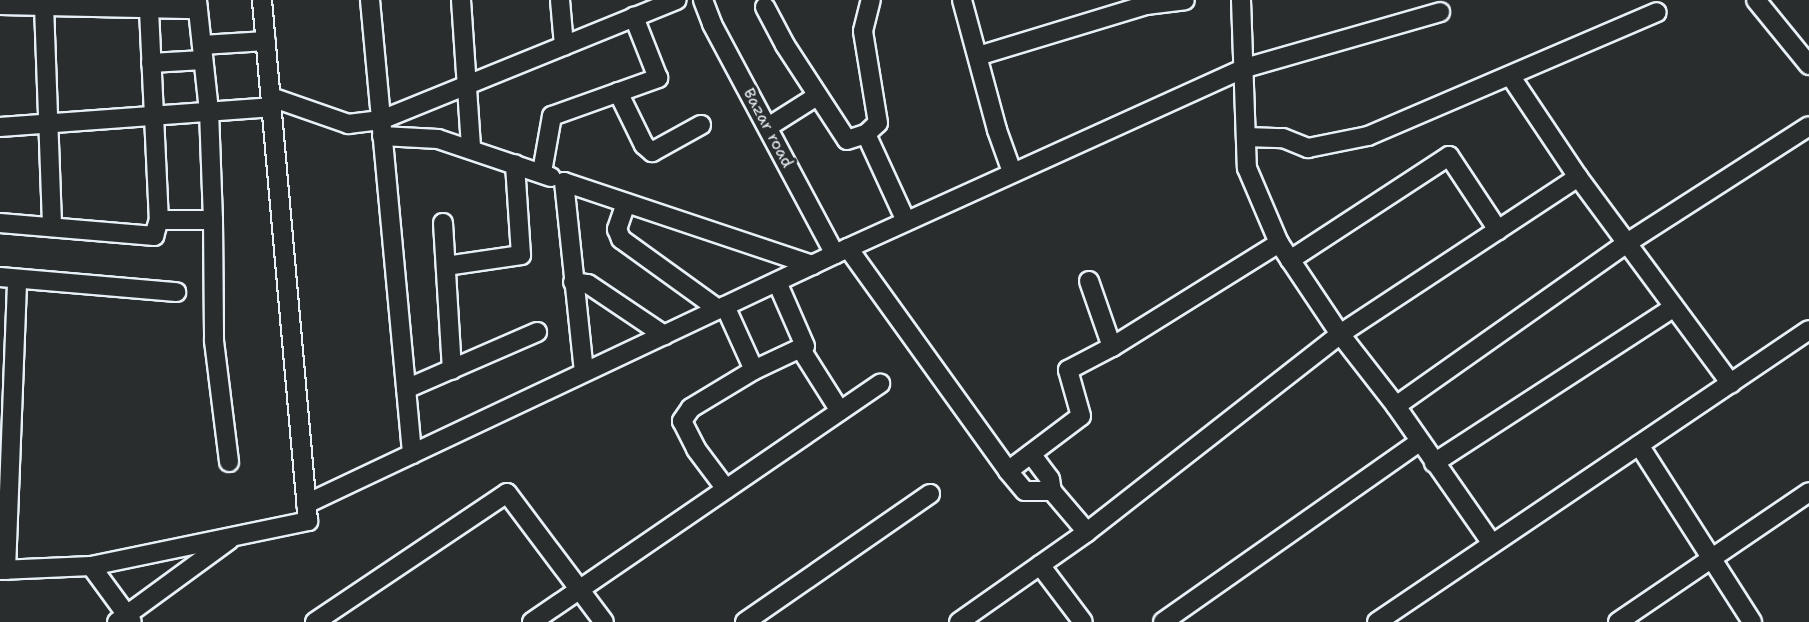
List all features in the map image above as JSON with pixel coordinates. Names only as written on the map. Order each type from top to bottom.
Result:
[{"type":"street","points":[[176,292],[8,278],[3,570],[91,567],[308,520],[262,0]]},
{"type":"street","points":[[370,0],[412,454]]},
{"type":"street","points":[[461,0],[471,147]]},
{"type":"street","points":[[560,0],[564,46]]},
{"type":"street","points":[[382,128],[468,85],[677,0]]},
{"type":"street","name":"Bazar road","points":[[703,0],[768,127],[842,251],[1017,486],[1025,491],[1053,491]]},
{"type":"street","points":[[765,7],[817,96],[848,140],[866,134],[878,123],[863,31],[872,0]]},
{"type":"street","points":[[962,0],[1012,172]]},
{"type":"street","points":[[978,56],[1146,5],[1185,0]]},
{"type":"street","points":[[1242,0],[1247,168],[1279,243],[1340,334],[1396,406],[1491,542]]},
{"type":"street","points":[[1756,0],[1809,65]]},
{"type":"street","points":[[0,5],[149,9],[197,4],[209,111],[214,341],[229,462]]},
{"type":"street","points":[[44,6],[52,225]]},
{"type":"street","points":[[0,223],[52,225],[154,236],[159,220],[149,9]]},
{"type":"street","points":[[306,504],[906,221],[1245,68],[1440,12]]},
{"type":"street","points":[[1246,138],[1283,138],[1308,148],[1368,136],[1511,77],[1657,12]]},
{"type":"street","points":[[542,172],[552,116],[658,78],[634,17]]},
{"type":"street","points":[[151,63],[266,41]]},
{"type":"street","points":[[1511,77],[1578,177],[1731,384]]},
{"type":"street","points":[[618,93],[644,145],[652,152],[701,125]]},
{"type":"street","points":[[768,127],[817,96]]},
{"type":"street","points":[[0,127],[209,111],[270,102],[348,124],[382,128],[471,147],[564,182],[812,265]]},
{"type":"street","points":[[1396,406],[1627,243],[1809,126]]},
{"type":"street","points":[[866,134],[906,221]]},
{"type":"street","points":[[1290,260],[1449,156],[1498,230]]},
{"type":"street","points":[[446,266],[521,255],[515,164]]},
{"type":"street","points":[[959,622],[1087,532],[1340,334],[1578,177]]},
{"type":"street","points":[[564,182],[584,372]]},
{"type":"street","points":[[626,203],[617,229],[621,239],[722,308],[754,370]]},
{"type":"street","points":[[159,220],[213,220]]},
{"type":"street","points":[[443,223],[452,370]]},
{"type":"street","points":[[1008,471],[1081,416],[1069,368],[1112,347],[1279,243]]},
{"type":"street","points":[[1089,281],[1112,347]]},
{"type":"street","points":[[573,282],[588,284],[664,335]]},
{"type":"street","points":[[726,489],[696,449],[682,421],[691,408],[754,370],[802,351],[805,344],[777,282]]},
{"type":"street","points":[[1434,463],[1674,307]]},
{"type":"street","points":[[1377,622],[1491,542],[1809,330]]},
{"type":"street","points":[[406,389],[537,332]]},
{"type":"street","points":[[802,351],[840,411]]},
{"type":"street","points":[[532,622],[879,384]]},
{"type":"street","points":[[1163,622],[1419,441]]},
{"type":"street","points":[[1639,445],[1752,622]]},
{"type":"street","points":[[1031,454],[1050,479],[1053,491],[1087,532]]},
{"type":"street","points":[[1618,622],[1809,492]]},
{"type":"street","points":[[315,622],[503,493],[604,622]]},
{"type":"street","points":[[745,622],[930,494]]},
{"type":"street","points":[[91,567],[126,620],[234,536]]},
{"type":"street","points":[[1040,565],[1083,622]]}]
